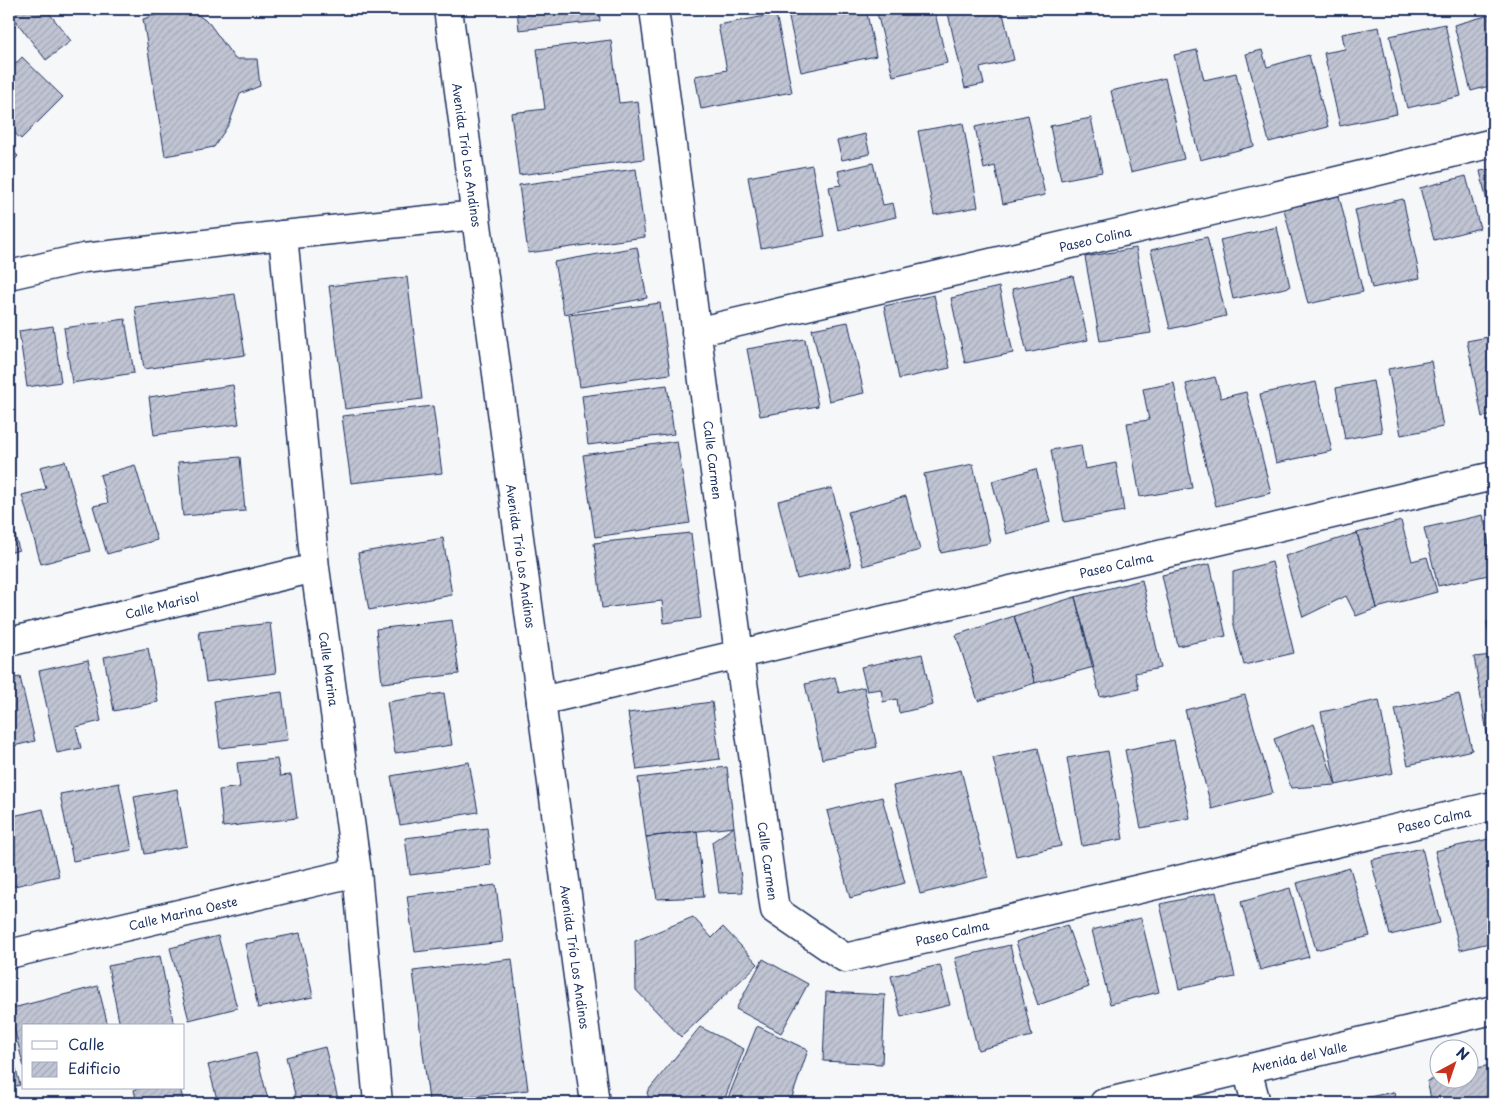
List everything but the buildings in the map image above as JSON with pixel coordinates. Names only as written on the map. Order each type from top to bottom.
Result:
[{"type":"street","name":"Avenida Trío Los Andinos","points":[[448,9],[595,1103]]},
{"type":"street","name":"Calle Carmen","points":[[660,10],[696,332],[775,910]]},
{"type":"street","name":"Paseo Colina","points":[[696,332],[1493,143]]},
{"type":"street","points":[[9,275],[84,258],[476,215]]},
{"type":"street","name":"Calle Marina","points":[[283,235],[315,568],[357,872],[378,1103]]},
{"type":"street","name":"Paseo Calma","points":[[541,701],[1493,476]]},
{"type":"street","name":"Calle Marisol","points":[[9,642],[315,568]]},
{"type":"street","name":"Paseo Calma","points":[[775,910],[845,958],[1493,806]]},
{"type":"street","name":"Calle Marina Oeste","points":[[9,954],[357,872]]},
{"type":"street","name":"Avenida del Valle","points":[[1104,1103],[1493,1010]]},
{"type":"street","points":[[1247,1069],[1256,1103]]}]
